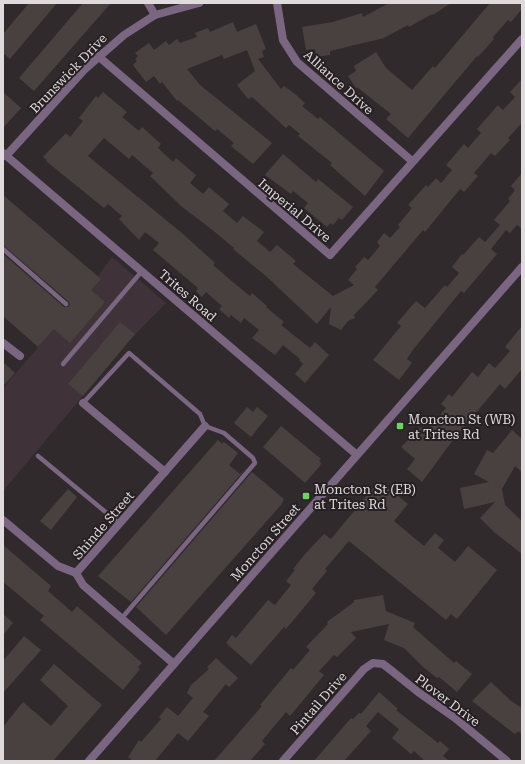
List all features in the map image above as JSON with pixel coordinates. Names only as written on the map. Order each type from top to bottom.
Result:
[{"type":"street","points":[[148,3],[155,15]]},
{"type":"street","name":"Brunswick Drive","points":[[4,154],[98,56],[124,35],[155,15],[199,3]]},
{"type":"street","name":"Alliance Drive","points":[[277,3],[283,40],[297,62],[412,162]]},
{"type":"street","name":"Imperial Drive","points":[[98,56],[330,255],[522,40]]},
{"type":"street","name":"Trites Road","points":[[4,154],[357,455]]},
{"type":"street","name":"Moncton Street","points":[[89,761],[522,267]]},
{"type":"street","points":[[3,343],[20,356]]},
{"type":"street","points":[[83,403],[165,472]]},
{"type":"street","name":"Shinde Street","points":[[174,664],[83,585],[76,573],[205,426]]},
{"type":"street","points":[[3,520],[58,566],[76,573]]},
{"type":"street","name":"Pintail Drive","points":[[283,761],[364,669],[373,663]]},
{"type":"street","name":"Plover Drive","points":[[373,663],[382,664],[392,671],[418,692],[455,718],[507,761]]},
{"type":"lane","points":[[3,249],[66,304]]},
{"type":"lane","points":[[63,364],[142,271]]},
{"type":"lane","points":[[83,403],[129,353],[200,414],[205,426],[224,433],[253,458],[255,463],[121,619]]},
{"type":"lane","points":[[38,456],[120,524]]},
{"type":"shaded area","points":[[112,257],[166,303],[129,341],[3,491],[3,388],[90,287]]},
{"type":"building","points":[[29,3],[57,3],[10,59],[3,53],[3,34]]},
{"type":"building","points":[[83,3],[111,3],[34,91],[19,78]]},
{"type":"building","points":[[389,3],[451,3],[433,15],[432,14],[409,27],[408,25],[384,38],[330,51],[330,55],[316,57],[315,49],[306,50],[302,27],[333,22],[362,13],[363,17]]},
{"type":"building","points":[[490,3],[522,3],[522,9],[511,22],[508,20],[493,37],[494,39],[478,57],[477,56],[408,138],[386,119],[391,114],[357,87],[356,88],[348,76],[356,71],[354,66],[376,52],[386,68],[412,90],[433,66],[435,68]]},
{"type":"building","points":[[233,22],[237,32],[256,24],[266,49],[262,51],[264,57],[258,59],[281,89],[284,86],[295,94],[305,103],[302,106],[318,119],[320,117],[384,171],[365,196],[330,165],[332,163],[298,136],[300,134],[289,125],[286,128],[252,97],[248,99],[237,85],[255,71],[247,50],[224,59],[222,55],[187,69],[200,85],[272,143],[253,164],[231,146],[234,143],[217,129],[215,131],[178,100],[177,101],[162,82],[160,84],[154,76],[146,82],[133,65],[137,61],[135,59],[138,56],[135,53],[149,43],[154,50],[166,41],[169,45],[177,39],[180,43],[197,37],[195,33],[208,28],[210,32]]},
{"type":"building","points":[[522,79],[522,123],[508,138],[510,140],[495,156],[491,153],[474,173],[478,176],[464,192],[460,189],[425,232],[423,230],[375,287],[378,290],[354,315],[355,318],[348,321],[341,330],[329,324],[331,307],[317,324],[267,277],[233,249],[234,248],[181,206],[150,176],[153,173],[132,155],[129,159],[104,138],[88,156],[183,234],[215,263],[213,265],[234,283],[250,296],[252,293],[267,306],[266,307],[284,322],[281,325],[310,348],[315,342],[329,355],[305,383],[295,374],[303,364],[299,360],[300,359],[283,345],[275,355],[252,338],[259,330],[244,318],[241,323],[231,315],[229,318],[219,309],[222,306],[206,292],[202,297],[196,291],[198,288],[153,250],[159,243],[145,232],[139,240],[119,219],[122,216],[108,204],[104,208],[43,157],[66,133],[70,137],[83,121],[79,118],[96,96],[98,98],[103,92],[127,112],[122,117],[139,131],[142,127],[161,144],[158,148],[173,162],[176,158],[196,175],[190,183],[203,194],[209,187],[229,204],[223,211],[237,223],[243,216],[264,232],[257,241],[270,252],[277,245],[296,261],[293,264],[333,296],[354,285],[348,280],[357,269],[355,267],[364,257],[368,260],[380,246],[377,242],[384,233],[390,238],[400,227],[398,225],[412,208],[408,205],[426,185],[428,187],[436,178],[441,183],[452,170],[446,165],[464,144],[468,148],[481,133],[477,129],[498,105],[503,110],[515,97],[510,92]]},
{"type":"building","points":[[3,92],[21,108],[3,128]]},
{"type":"building","points":[[283,154],[316,182],[318,179],[353,207],[342,220],[339,218],[333,225],[330,223],[327,227],[304,208],[308,203],[293,191],[291,194],[265,175]]},
{"type":"building","points":[[522,173],[522,229],[517,225],[510,233],[506,230],[491,249],[497,254],[464,293],[461,291],[412,351],[407,359],[412,363],[399,380],[373,360],[401,326],[397,323],[416,301],[425,308],[445,285],[447,287],[459,273],[452,267],[462,254],[463,255],[479,237],[485,242],[500,225],[494,220],[510,201],[508,199],[515,190],[511,186]]},
{"type":"building","points":[[3,195],[101,279],[91,290],[105,302],[70,343],[54,329],[38,347],[3,316],[3,254],[64,307],[68,307],[70,304],[3,245]]},
{"type":"building","points":[[120,322],[135,334],[83,396],[68,384]]},
{"type":"building","points":[[522,326],[522,369],[505,389],[500,384],[453,440],[422,482],[407,469],[415,459],[401,447],[421,427],[426,432],[446,408],[441,404],[449,394],[452,397],[472,372],[478,377],[489,363],[495,368],[510,351],[505,347]]},
{"type":"building","points":[[3,362],[15,373],[3,386]]},
{"type":"building","points":[[247,407],[253,412],[257,407],[268,416],[251,437],[234,423]]},
{"type":"building","points":[[281,426],[321,459],[319,461],[321,463],[320,466],[305,483],[263,447]]},
{"type":"building","points":[[512,430],[522,439],[522,472],[515,466],[502,489],[505,505],[522,521],[522,554],[494,532],[480,518],[495,502],[464,509],[460,488],[489,482],[474,474],[487,450],[493,453]]},
{"type":"building","points":[[218,440],[222,444],[224,442],[238,453],[229,465],[240,474],[247,467],[131,602],[98,576]]},
{"type":"building","points":[[252,472],[284,499],[281,505],[166,635],[136,607]]},
{"type":"building","points":[[379,481],[408,504],[394,521],[424,546],[435,533],[444,540],[438,548],[455,562],[468,546],[497,570],[457,619],[451,614],[446,620],[349,541],[325,569],[327,571],[312,589],[316,593],[286,629],[284,627],[251,665],[226,643],[232,635],[236,638],[268,600],[275,605],[291,585],[286,581],[295,570],[293,569],[306,553],[324,534],[331,539]]},
{"type":"building","points":[[68,489],[77,497],[51,530],[40,521]]},
{"type":"building","points":[[3,545],[51,586],[48,591],[72,612],[77,606],[142,663],[138,667],[140,669],[123,690],[40,620],[44,616],[3,582]]},
{"type":"building","points":[[383,595],[386,611],[415,623],[413,627],[454,663],[456,661],[472,674],[457,692],[439,677],[437,678],[422,666],[404,648],[384,640],[389,624],[351,632],[356,638],[337,657],[334,655],[319,671],[324,675],[290,716],[286,712],[262,741],[265,744],[250,761],[214,761],[262,706],[260,705],[291,668],[293,670],[310,650],[306,647],[328,624],[327,622],[354,602],[354,600]]},
{"type":"building","points":[[3,614],[13,623],[3,635]]},
{"type":"building","points":[[24,636],[41,650],[3,693],[3,661]]},
{"type":"building","points":[[216,658],[238,678],[229,687],[226,684],[203,712],[209,716],[188,741],[178,733],[155,761],[133,761],[128,757],[139,740],[141,742],[161,719],[159,717],[167,707],[178,716],[193,698],[187,693],[191,685],[209,669],[207,667]]},
{"type":"building","points":[[54,664],[102,705],[53,761],[3,761],[3,727],[23,702],[51,726],[68,706],[40,680]]},
{"type":"building","points":[[491,682],[511,701],[522,708],[522,734],[518,731],[515,734],[472,701]]},
{"type":"building","points":[[379,692],[398,709],[396,710],[438,743],[440,741],[449,749],[443,756],[449,761],[425,761],[414,751],[411,754],[392,738],[399,729],[378,712],[366,726],[371,731],[344,761],[314,761],[351,718],[353,719],[359,713],[361,714]]},
{"type":"place","name":"Moncton St (WB) at Trites Rd","points":[[400,426]]},
{"type":"place","name":"Moncton St (EB) at Trites Rd","points":[[306,496]]}]
